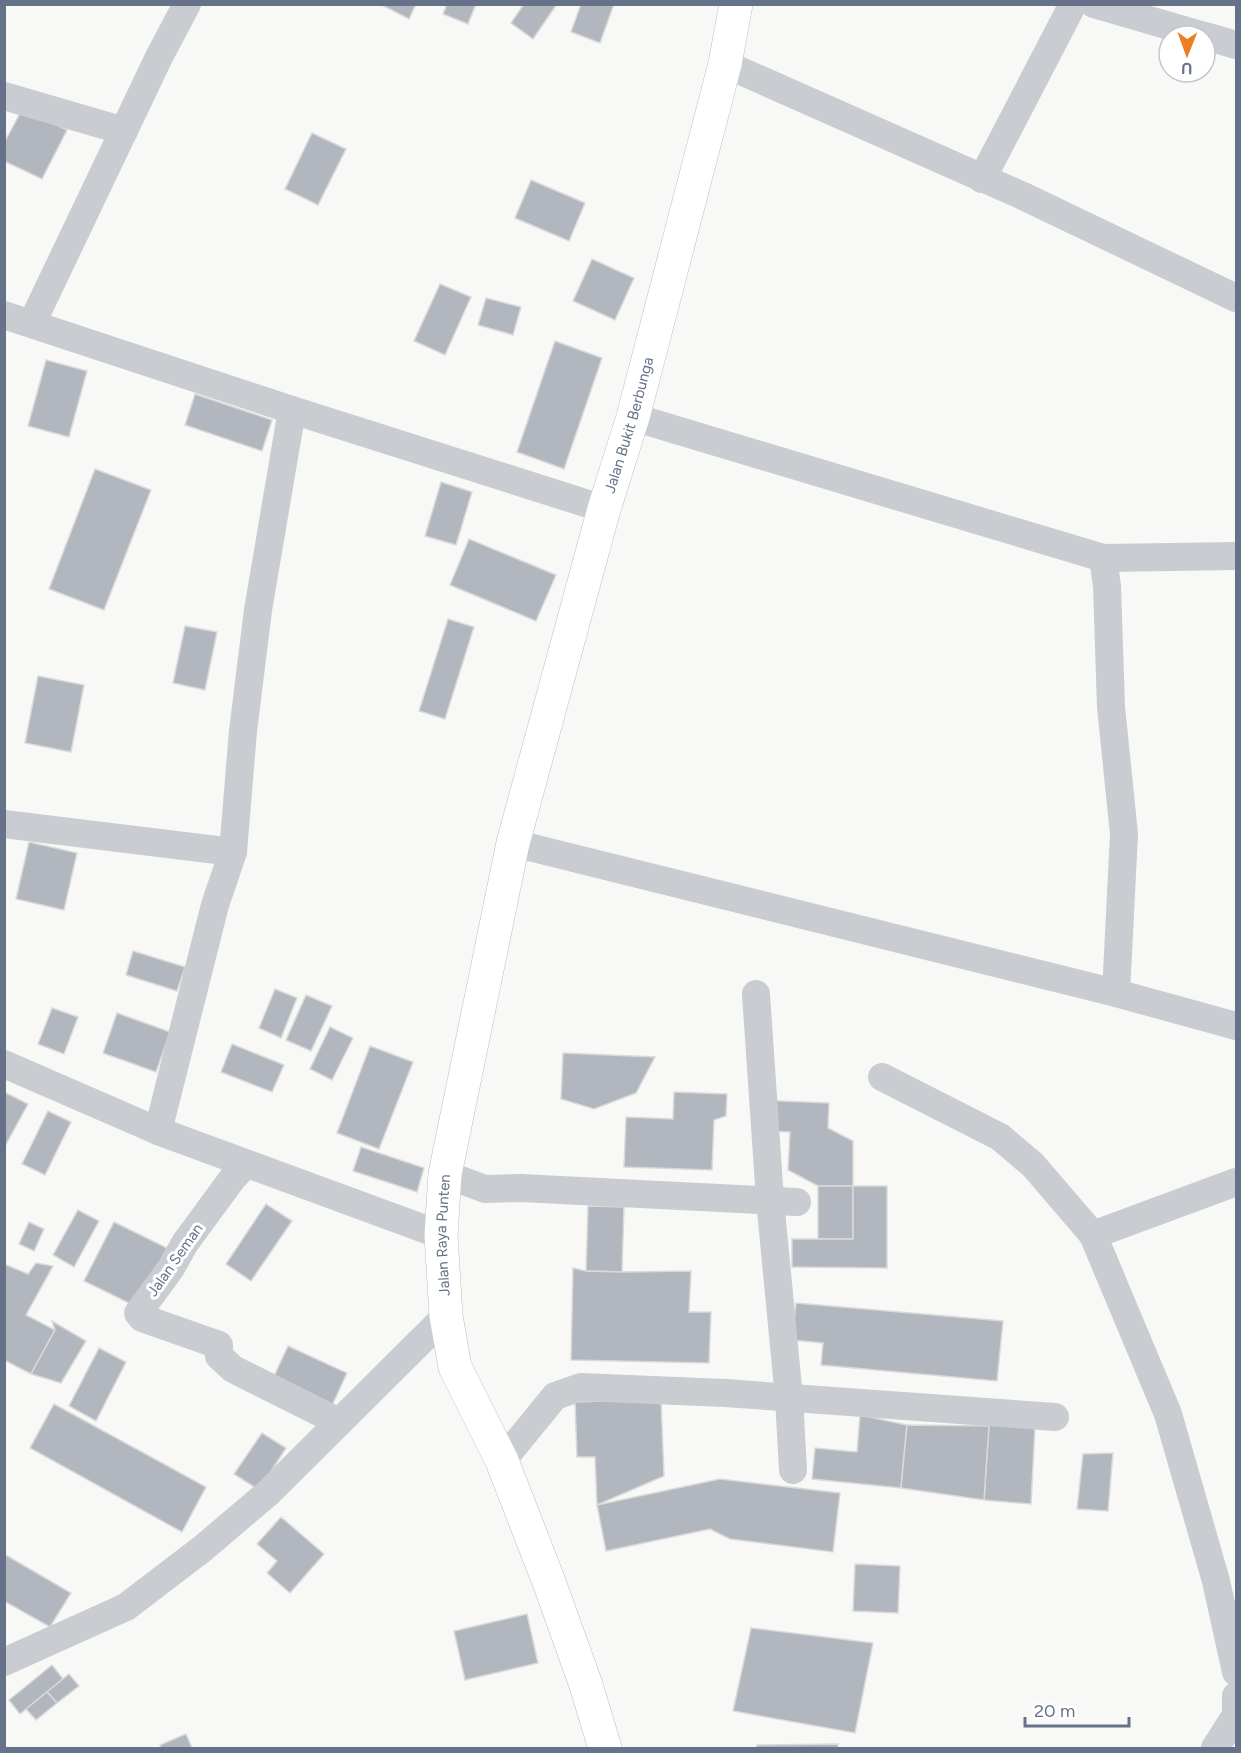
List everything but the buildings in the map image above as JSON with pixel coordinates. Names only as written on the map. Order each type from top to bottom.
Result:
[{"type":"main road","name":"Jalan Bukit Berbunga","points":[[513,843],[604,509],[633,417],[725,64],[736,4]]},
{"type":"main road","name":"Jalan Raya Punten","points":[[513,843],[445,1174],[441,1235],[446,1316],[455,1367],[502,1461],[586,1685],[605,1749]]},
{"type":"street","points":[[32,323],[159,57],[187,4]]},
{"type":"street","points":[[982,179],[1073,4]]},
{"type":"street","points":[[1094,4],[1163,24]]},
{"type":"street","points":[[1217,39],[1236,45]]},
{"type":"street","points":[[725,64],[1023,196],[1236,298]]},
{"type":"street","points":[[4,96],[124,131]]},
{"type":"street","points":[[4,315],[604,509]]},
{"type":"street","points":[[158,1131],[215,905],[233,852],[243,731],[258,610],[292,410]]},
{"type":"street","points":[[633,417],[1103,558],[1236,556]]},
{"type":"street","points":[[1103,558],[1107,586],[1111,706],[1124,834],[1116,993]]},
{"type":"street","points":[[4,824],[233,852]]},
{"type":"street","points":[[513,843],[1116,993],[1236,1026]]},
{"type":"street","points":[[756,994],[783,1201],[793,1470]]},
{"type":"street","points":[[4,1064],[158,1131],[441,1235]]},
{"type":"street","points":[[882,1077],[1000,1137],[1033,1165],[1093,1235],[1168,1414],[1216,1581],[1236,1671]]},
{"type":"street","name":"Jalan Seman","points":[[246,1164],[232,1179],[185,1243],[171,1268],[138,1312],[142,1318],[219,1345],[219,1356],[233,1370],[339,1422]]},
{"type":"street","points":[[445,1174],[485,1189],[520,1188],[783,1201]]},
{"type":"street","points":[[1093,1235],[1236,1182]]},
{"type":"street","points":[[4,1662],[126,1607],[202,1549],[268,1493],[446,1316]]},
{"type":"street","points":[[502,1461],[555,1396],[581,1388],[725,1393],[1055,1417]]},
{"type":"street","points":[[1215,1749],[1236,1715],[1236,1696]]}]
